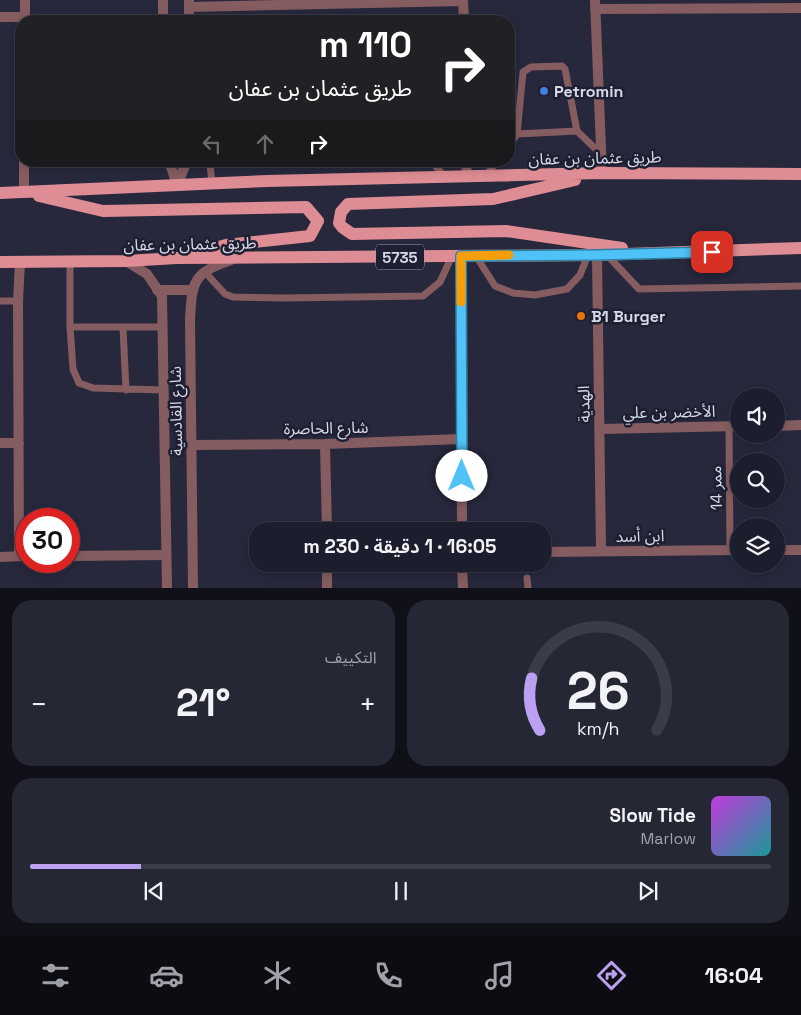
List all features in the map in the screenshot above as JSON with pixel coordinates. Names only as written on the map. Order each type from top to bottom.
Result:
[{"type":"main road","name":"طريق عثمان بن عفان","points":[[0,193],[212,183],[467,176],[602,173],[801,174]]},
{"type":"main road","points":[[602,173],[493,199],[348,204],[341,212],[339,223],[352,234],[506,231],[659,254]]},
{"type":"main road","points":[[24,193],[103,211],[306,207],[318,221],[310,236],[226,245],[176,258]]},
{"type":"main road","name":"طريق عثمان بن عفان","points":[[0,262],[126,262],[176,258],[659,254],[801,248]]},
{"type":"street","points":[[24,0],[25,15]]},
{"type":"street","points":[[162,0],[163,15]]},
{"type":"street","points":[[189,3],[463,0],[464,15]]},
{"type":"street","points":[[602,173],[595,4],[801,8]]},
{"type":"street","points":[[0,17],[15,18]]},
{"type":"street","points":[[24,167],[24,193]]},
{"type":"street","points":[[171,167],[177,185]]},
{"type":"street","points":[[177,185],[184,167]]},
{"type":"street","points":[[466,167],[467,176]]},
{"type":"street","name":"الهدية","points":[[597,255],[601,551]]},
{"type":"street","points":[[457,256],[462,522]]},
{"type":"street","points":[[204,271],[210,267],[236,259]]},
{"type":"street","points":[[20,262],[18,301],[21,508]]},
{"type":"street","name":"شارع القادسية","points":[[126,262],[147,274],[162,296],[167,588]]},
{"type":"street","name":"شارع القادسية","points":[[193,588],[190,320],[191,296],[196,282],[204,271]]},
{"type":"street","points":[[158,290],[193,290]]},
{"type":"street","name":"الأخضر بن علي","points":[[600,429],[730,426]]},
{"type":"street","points":[[785,426],[801,426]]},
{"type":"street","name":"شارع الحاصرة","points":[[191,445],[326,444],[461,439]]},
{"type":"street","points":[[0,443],[19,443]]},
{"type":"street","points":[[326,444],[327,522]]},
{"type":"street","name":"ابن أسد","points":[[551,552],[730,550]]},
{"type":"street","points":[[785,550],[801,550]]},
{"type":"street","points":[[80,556],[166,555]]},
{"type":"street","points":[[0,557],[15,556]]},
{"type":"street","points":[[327,572],[327,588]]},
{"type":"street","points":[[462,572],[463,588]]},
{"type":"lane","points":[[515,137],[517,134],[523,72],[531,67],[562,66],[565,69],[577,131],[601,154]]},
{"type":"lane","points":[[517,134],[577,131]]},
{"type":"lane","points":[[210,167],[212,183]]},
{"type":"lane","points":[[436,167],[445,177]]},
{"type":"lane","points":[[486,176],[493,167]]},
{"type":"lane","points":[[476,256],[495,286],[513,294],[535,295],[568,289],[597,255],[639,289],[801,286]]},
{"type":"lane","points":[[204,271],[224,294],[233,297],[423,296],[440,282],[457,256]]},
{"type":"lane","points":[[70,262],[70,327],[73,369],[79,383],[93,388],[164,390]]},
{"type":"lane","points":[[0,301],[18,301]]},
{"type":"lane","points":[[70,327],[163,327]]},
{"type":"lane","points":[[123,328],[126,390]]},
{"type":"lane","name":"ممر 14","points":[[734,443],[735,518]]},
{"type":"lane","points":[[527,578],[528,588]]},
{"type":"slow traffic","points":[[461,302],[461,256],[509,255]]},
{"type":"place","name":"Petromin","points":[[544,91]]},
{"type":"place","name":"B1 Burger","points":[[581,316]]},
{"type":"route","points":[[462,476],[461,256],[712,252]]}]
